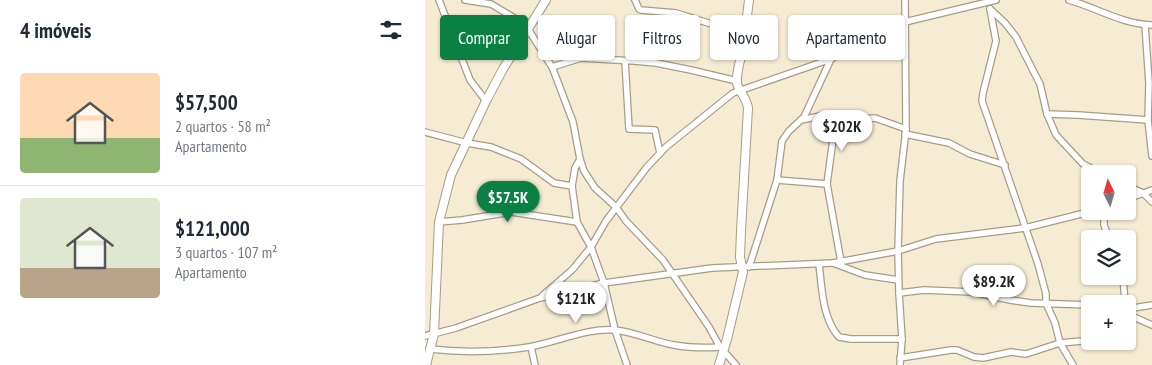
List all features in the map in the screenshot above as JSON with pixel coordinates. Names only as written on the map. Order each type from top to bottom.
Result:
[{"type":"street","points":[[439,0],[470,80],[486,101]]},
{"type":"street","points":[[465,0],[491,2],[510,15]]},
{"type":"street","points":[[546,0],[528,29],[552,68],[573,122],[584,171],[595,188],[616,206],[626,221],[663,260],[709,327],[722,350],[736,365]]},
{"type":"street","points":[[635,0],[641,10],[676,13],[710,25]]},
{"type":"street","points":[[746,15],[749,0]]},
{"type":"street","points":[[900,365],[902,338],[898,251],[900,181],[906,131],[905,0]]},
{"type":"street","points":[[906,20],[984,1],[996,0]]},
{"type":"street","points":[[1069,0],[1107,15],[1145,25],[1152,25]]},
{"type":"street","points":[[984,1],[1016,37],[1040,84],[1047,114],[1056,136],[1085,165]]},
{"type":"street","points":[[991,9],[996,41],[983,93],[983,101],[1038,264],[1046,294],[1046,303],[1055,323],[1060,343],[1073,365]]},
{"type":"street","points":[[1145,25],[1150,83],[1148,120],[1152,156]]},
{"type":"street","points":[[552,68],[581,58],[656,63],[737,81]]},
{"type":"street","points":[[426,365],[435,334],[439,222],[451,175],[486,101],[510,60]]},
{"type":"street","points":[[740,60],[737,81],[748,108],[740,257],[746,267]]},
{"type":"street","points":[[540,298],[572,270],[591,247],[616,206],[647,166],[660,153],[733,93],[828,60]]},
{"type":"street","points":[[719,365],[746,267],[777,180],[782,141],[809,108],[822,75],[830,60]]},
{"type":"street","points":[[625,61],[629,129],[655,130],[660,153]]},
{"type":"street","points":[[1047,114],[1148,120]]},
{"type":"street","points":[[801,120],[825,115],[850,120],[881,119],[906,131],[949,142],[970,154],[1005,165]]},
{"type":"street","points":[[836,118],[827,184],[841,262]]},
{"type":"street","points":[[425,132],[506,153],[521,159],[554,183],[573,186]]},
{"type":"street","points":[[580,159],[575,168],[573,186],[577,222],[591,247],[604,283],[615,330],[627,365]]},
{"type":"street","points":[[777,180],[827,184]]},
{"type":"street","points":[[1136,190],[1143,193],[1152,202]]},
{"type":"street","points":[[1136,196],[1152,190]]},
{"type":"street","points":[[439,222],[511,212],[577,222]]},
{"type":"street","points":[[425,336],[540,298],[604,283],[712,268],[833,264],[898,251],[935,239],[1025,228],[1081,214]]},
{"type":"street","points":[[819,264],[825,308],[832,327],[839,337],[851,339],[902,338]]},
{"type":"street","points":[[833,264],[865,275],[899,280]]},
{"type":"street","points":[[899,293],[925,290],[972,292],[1009,300],[1081,305]]},
{"type":"street","points":[[1136,307],[1152,304]]},
{"type":"street","points":[[1136,318],[1152,325]]},
{"type":"street","points":[[430,349],[475,352],[531,347],[582,333],[615,330],[674,345],[722,350]]},
{"type":"street","points":[[900,358],[951,350],[983,358],[1011,352],[1026,354],[1060,343],[1081,341]]},
{"type":"street","points":[[531,347],[535,365]]}]
